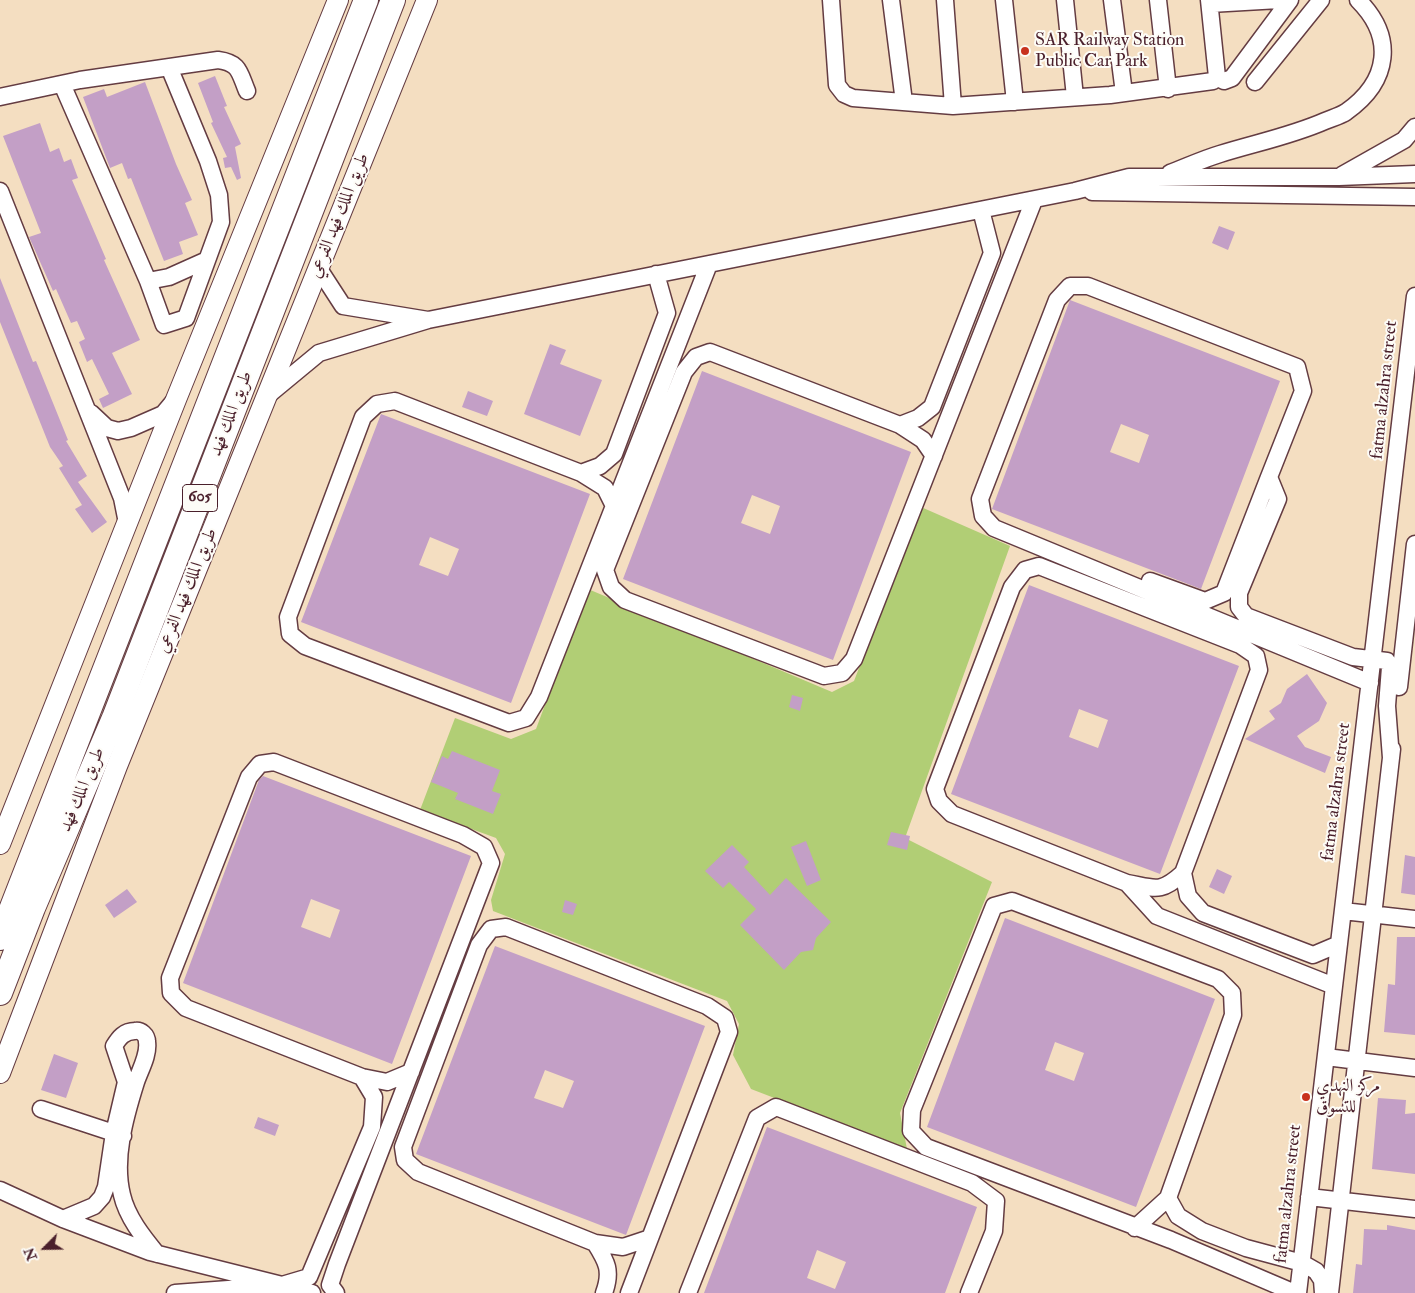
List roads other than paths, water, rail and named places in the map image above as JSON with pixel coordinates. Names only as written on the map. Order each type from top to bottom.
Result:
[{"type":"highway","name":"طريق الملك فهد","points":[[0,938],[366,0]]},
{"type":"highway","name":"طريق الملك فهد","points":[[0,993],[33,908],[114,718],[393,0]]},
{"type":"main road","points":[[0,844],[177,397],[301,97],[338,0]]},
{"type":"main road","name":"طريق الملك فهد الفرعي","points":[[0,1073],[117,766],[427,0]]},
{"type":"street","points":[[831,0],[837,85],[844,94],[853,98],[953,106],[1168,89],[1206,84],[1217,77]]},
{"type":"street","points":[[891,0],[904,102]]},
{"type":"street","points":[[945,0],[953,106]]},
{"type":"street","points":[[1004,0],[1015,102]]},
{"type":"street","points":[[1065,0],[1075,97]]},
{"type":"street","points":[[1112,0],[1124,93]]},
{"type":"street","points":[[1158,0],[1168,89]]},
{"type":"street","points":[[1217,77],[1210,2],[1280,0]]},
{"type":"street","points":[[1217,77],[1224,81],[1232,78],[1290,0]]},
{"type":"street","points":[[1255,82],[1320,0]]},
{"type":"street","points":[[1161,177],[1218,154],[1298,133],[1345,112],[1357,102],[1382,69],[1384,54],[1382,38],[1377,25],[1371,13],[1358,0]]},
{"type":"street","points":[[0,97],[62,84],[218,60],[231,61],[237,67],[247,91]]},
{"type":"street","points":[[62,84],[148,281],[164,325],[186,318],[220,222],[219,195],[208,161],[168,67]]},
{"type":"street","points":[[1339,177],[1404,140],[1415,127]]},
{"type":"street","points":[[267,396],[319,354],[428,320],[1034,200],[1129,176],[1339,177],[1415,174]]},
{"type":"street","points":[[0,191],[122,498],[127,523]]},
{"type":"street","points":[[1075,191],[1415,197]]},
{"type":"street","points":[[934,456],[923,440],[900,425],[710,352],[696,357],[684,372],[605,570],[611,587],[625,600],[824,676],[842,673],[854,659],[934,456],[1034,200]]},
{"type":"street","points":[[900,425],[918,418],[932,407],[992,253],[981,210]]},
{"type":"street","points":[[148,281],[169,277],[207,260]]},
{"type":"street","points":[[614,506],[604,488],[581,473],[395,401],[376,404],[363,417],[288,617],[290,634],[305,646],[509,723],[526,718],[539,697],[614,506],[709,264]]},
{"type":"street","points":[[319,269],[343,306],[428,320]]},
{"type":"street","points":[[581,473],[600,466],[614,454],[667,313],[656,274]]},
{"type":"street","points":[[1107,575],[1123,571],[1205,601],[1224,593],[1303,391],[1297,368],[1088,286],[1070,286],[1057,300],[980,499],[983,516],[994,528],[1107,575],[1370,683]]},
{"type":"street","name":"fatma alzahra street","points":[[1297,1293],[1415,296]]},
{"type":"street","points":[[87,409],[107,428],[118,431],[131,428],[163,414],[177,397]]},
{"type":"street","points":[[1269,478],[1278,499],[1239,592],[1239,607],[1246,616],[1353,657],[1387,661],[1390,667],[1386,706],[1391,758]]},
{"type":"street","points":[[1330,1293],[1391,758],[1408,662],[1415,544]]},
{"type":"street","points":[[1039,566],[1104,592],[1240,645],[1256,656],[1259,670],[1183,873],[1171,884],[1159,889],[1127,883],[952,814],[939,801],[935,789],[1012,587],[1025,570],[1039,566]]},
{"type":"street","points":[[1104,592],[1107,575]]},
{"type":"street","points":[[336,1293],[330,1285],[337,1264],[412,1072],[491,863],[484,847],[462,835],[274,762],[260,764],[249,777],[170,978],[171,993],[186,1008],[362,1078],[386,1082],[412,1072]]},
{"type":"street","points":[[1183,873],[1188,896],[1204,913],[1313,955],[1339,944]]},
{"type":"street","points":[[1127,883],[1157,916],[1334,986]]},
{"type":"street","points":[[1135,1228],[1168,1198],[1233,1015],[1232,993],[1218,979],[1012,901],[994,906],[912,1110],[911,1130],[926,1147],[1135,1228],[1171,1240],[1297,1293]]},
{"type":"street","points":[[1343,911],[1415,919]]},
{"type":"street","points":[[629,1293],[729,1032],[725,1018],[707,1006],[506,927],[491,929],[479,945],[406,1138],[403,1147],[405,1160],[418,1172],[595,1243],[623,1247],[650,1238]]},
{"type":"street","points":[[1326,1057],[1415,1068]]},
{"type":"street","points":[[175,1293],[282,1285],[310,1277],[372,1128],[374,1096],[362,1078]]},
{"type":"street","points":[[63,1219],[86,1210],[102,1197],[131,1083]]},
{"type":"street","points":[[688,1293],[757,1118],[776,1107],[972,1184],[996,1201]]},
{"type":"street","points":[[41,1109],[118,1134]]},
{"type":"street","points":[[118,1134],[122,1195],[140,1234],[157,1254]]},
{"type":"street","points":[[969,1293],[994,1231],[996,1201],[1015,1182]]},
{"type":"street","points":[[0,1190],[63,1219],[157,1254],[312,1293]]},
{"type":"street","points":[[1309,1197],[1415,1209]]},
{"type":"street","points":[[1168,1198],[1178,1216],[1202,1231],[1279,1258],[1302,1262],[1316,1271],[1322,1280],[1322,1293]]},
{"type":"street","points":[[595,1243],[608,1263],[608,1282],[604,1293]]},
{"type":"street","points":[[1246,1272],[1279,1258]]},
{"type":"place","name":"SAR Railway Station Public Car Park","points":[[1025,51]]},
{"type":"place","name":"مركز النهدي للتسوق","points":[[1306,1097]]}]
